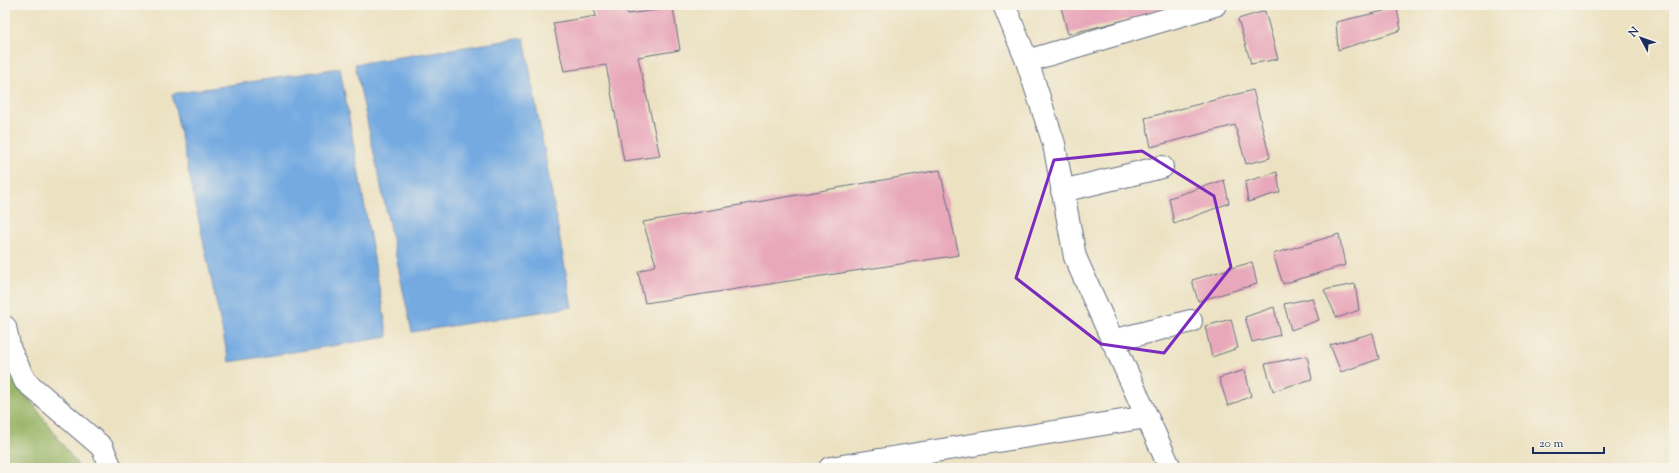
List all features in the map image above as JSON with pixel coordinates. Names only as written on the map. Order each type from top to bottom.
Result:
[{"type":"street","points":[[1004,5],[1027,61],[1054,144],[1075,257],[1170,468]]},
{"type":"street","points":[[1027,61],[1215,5]]},
{"type":"street","points":[[1062,191],[1162,167]]},
{"type":"street","points":[[1112,341],[1191,321]]},
{"type":"street","points":[[5,327],[10,350],[25,381],[102,447],[111,468]]},
{"type":"street","points":[[830,468],[1147,417]]},
{"type":"highlighted area","points":[[1142,151],[1214,196],[1231,267],[1164,353],[1101,344],[1016,278],[1054,160]]},
{"type":"green space","points":[[5,366],[80,468],[5,468]]},
{"type":"water","points":[[524,38],[572,307],[412,332],[355,64]]},
{"type":"water","points":[[340,68],[388,337],[229,362],[172,94]]},
{"type":"building","points":[[593,5],[626,5],[627,14],[673,8],[680,50],[638,57],[660,156],[624,161],[606,65],[564,71],[553,23],[596,16]]},
{"type":"building","points":[[1068,5],[1182,6],[1068,34],[1061,7]]},
{"type":"building","points":[[1397,8],[1401,30],[1338,50],[1336,22]]},
{"type":"building","points":[[1265,11],[1278,59],[1251,64],[1238,19]]},
{"type":"building","points":[[1253,90],[1270,158],[1246,164],[1235,125],[1151,147],[1145,118]]},
{"type":"building","points":[[940,170],[959,255],[645,303],[638,272],[656,265],[643,222]]},
{"type":"building","points":[[1277,172],[1280,192],[1248,202],[1245,182]]},
{"type":"building","points":[[1224,180],[1229,203],[1174,224],[1169,198]]},
{"type":"building","points":[[1339,234],[1345,265],[1283,284],[1273,254]]},
{"type":"building","points":[[1252,262],[1257,284],[1198,301],[1192,280]]},
{"type":"building","points":[[1355,284],[1359,310],[1337,318],[1324,290]]},
{"type":"building","points":[[1312,298],[1319,320],[1291,330],[1284,304]]},
{"type":"building","points":[[1274,307],[1280,335],[1252,342],[1245,317]]},
{"type":"building","points":[[1231,319],[1238,348],[1212,357],[1205,326]]},
{"type":"building","points":[[1373,333],[1379,359],[1341,372],[1330,345]]},
{"type":"building","points":[[1307,356],[1312,379],[1273,391],[1265,364]]},
{"type":"building","points":[[1245,370],[1251,396],[1228,406],[1219,378]]}]
